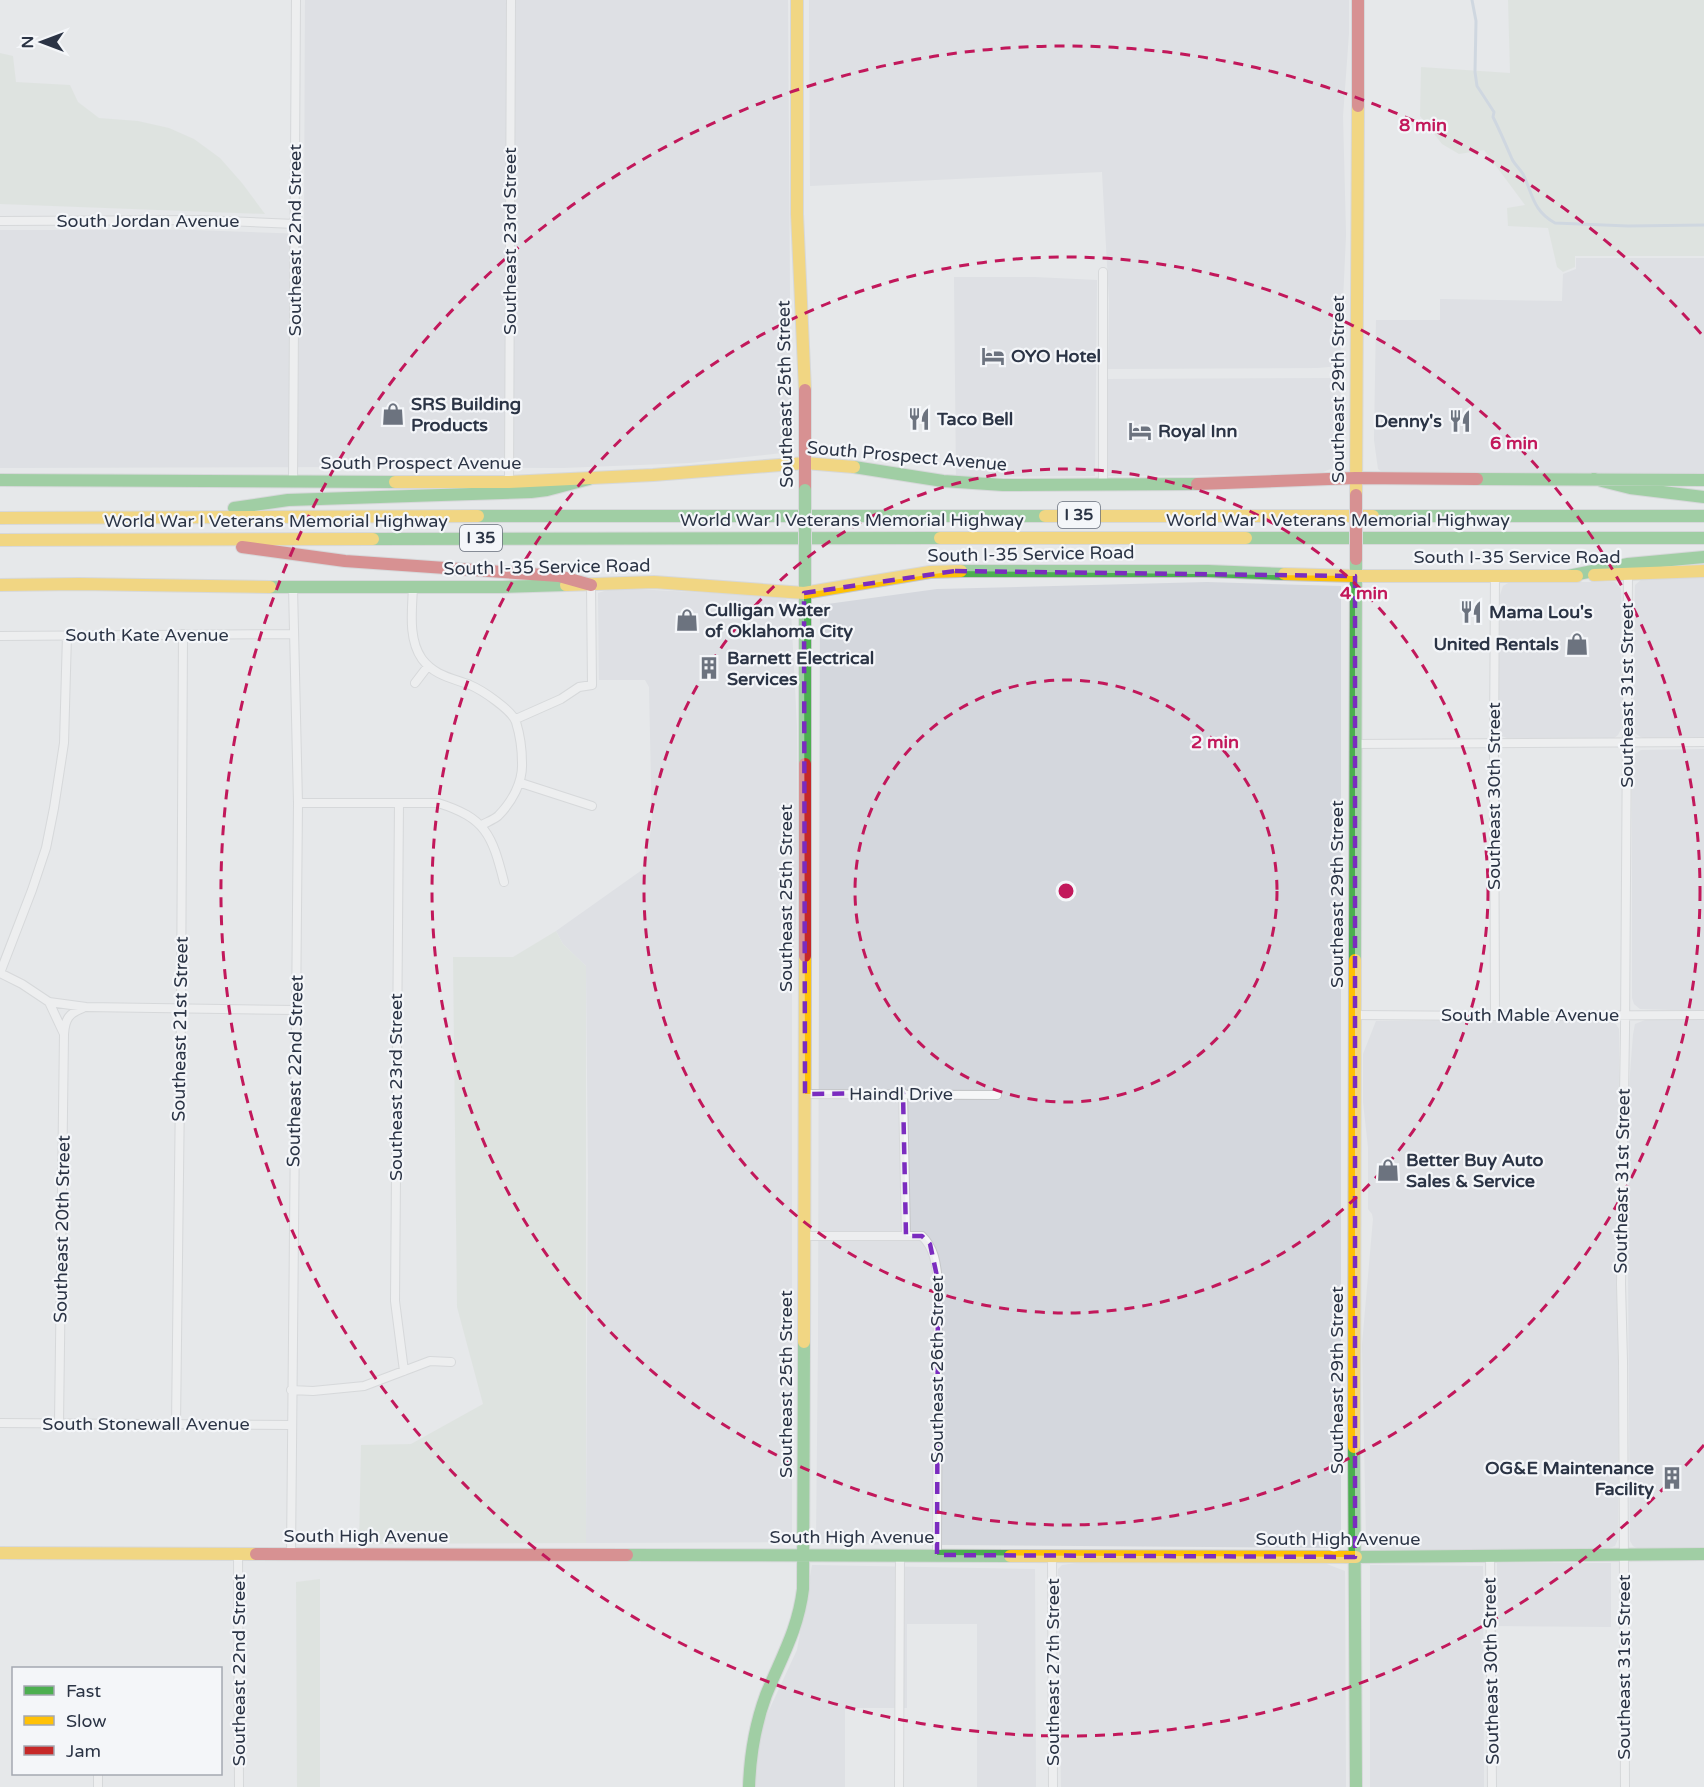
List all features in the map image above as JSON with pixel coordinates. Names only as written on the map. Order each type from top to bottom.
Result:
[{"type":"main road","name":"Southeast 25th Street","points":[[749,1787],[750,1762],[757,1725],[767,1694],[797,1622],[803,1592],[804,1555],[805,364],[797,214],[797,0]]},
{"type":"main road","name":"Southeast 29th Street","points":[[1356,1787],[1355,478],[1358,0]]},
{"type":"main road","name":"South Prospect Avenue","points":[[0,480],[509,482],[589,479],[805,463],[853,467],[968,483],[1206,483],[1355,478],[1704,480]]},
{"type":"main road","points":[[186,516],[288,500],[539,491],[589,479]]},
{"type":"main road","points":[[1594,479],[1630,488],[1704,497]]},
{"type":"main road","name":"World War I Veterans Memorial Highway","points":[[0,518],[1704,516]]},
{"type":"main road","name":"World War I Veterans Memorial Highway","points":[[0,540],[1704,538]]},
{"type":"main road","points":[[182,539],[345,561],[560,576],[591,585]]},
{"type":"main road","points":[[1568,576],[1628,564],[1704,557]]},
{"type":"main road","name":"South I-35 Service Road","points":[[0,585],[502,588],[654,582],[804,593],[930,572],[955,571],[1209,571],[1355,576],[1568,576],[1704,571]]},
{"type":"main road","name":"South High Avenue","points":[[0,1553],[1355,1557],[1704,1554]]},
{"type":"street","name":"Southeast 22nd Street","points":[[293,480],[296,0]]},
{"type":"street","name":"Southeast 23rd Street","points":[[509,482],[511,0]]},
{"type":"street","name":"South Jordan Avenue","points":[[0,221],[189,219],[296,224]]},
{"type":"street","points":[[1103,272],[1103,484]]},
{"type":"street","name":"Southeast 31st Street","points":[[1624,1787],[1621,1284],[1628,575]]},
{"type":"street","name":"Southeast 30th Street","points":[[1495,1016],[1496,576]]},
{"type":"street","points":[[516,719],[561,699],[579,687],[592,685],[591,585]]},
{"type":"street","points":[[412,587],[412,631],[415,646],[428,666],[438,674],[470,685],[484,693],[516,719],[522,755],[521,783],[497,816],[482,825]]},
{"type":"street","name":"Southeast 22nd Street","points":[[291,1554],[298,803],[293,588]]},
{"type":"street","name":"Southeast 21st Street","points":[[176,1424],[183,634]]},
{"type":"street","name":"South Kate Avenue","points":[[0,636],[294,634]]},
{"type":"street","points":[[67,635],[64,743],[54,808],[46,848],[0,973],[49,1002],[86,1007],[296,1010]]},
{"type":"street","points":[[415,683],[428,666]]},
{"type":"street","points":[[1355,744],[1704,741]]},
{"type":"street","points":[[521,783],[592,806]]},
{"type":"street","points":[[298,803],[438,803],[457,809],[482,825],[492,844],[504,882]]},
{"type":"street","name":"Southeast 23rd Street","points":[[399,803],[395,1301],[404,1371]]},
{"type":"street","name":"Southeast 20th Street","points":[[49,1002],[64,1034]]},
{"type":"street","name":"Southeast 20th Street","points":[[59,1423],[64,1034],[65,1023],[72,1012],[86,1007]]},
{"type":"street","name":"South Mable Avenue","points":[[1356,1015],[1704,1015]]},
{"type":"street","name":"Haindl Drive","points":[[804,1094],[997,1095]]},
{"type":"street","points":[[804,1236],[906,1236],[903,1094]]},
{"type":"street","name":"Southeast 26th Street","points":[[906,1236],[922,1236],[930,1244],[936,1263],[938,1281],[937,1556]]},
{"type":"street","points":[[291,1390],[313,1391],[364,1386],[430,1361],[451,1362]]},
{"type":"street","name":"South Stonewall Avenue","points":[[0,1423],[291,1425]]},
{"type":"street","name":"Southeast 22nd Street","points":[[238,1554],[240,1787]]},
{"type":"street","points":[[899,1787],[900,1555]]},
{"type":"street","name":"Southeast 27th Street","points":[[1052,1556],[1053,1787]]},
{"type":"street","name":"Southeast 30th Street","points":[[1490,1556],[1492,1787]]},
{"type":"highlighted area","points":[[955,571],[1355,576],[1355,1557],[937,1555],[938,1281],[930,1244],[922,1236],[906,1236],[903,1093],[805,1094],[804,593]]},
{"type":"shaded area","points":[[305,0],[788,0],[791,452],[689,463],[562,468],[0,468],[0,230],[193,230],[304,234]]},
{"type":"shaded area","points":[[809,0],[1349,0],[1343,116],[1346,235],[1340,366],[1108,369],[1109,301],[1102,172],[810,186]]},
{"type":"shaded area","points":[[1508,0],[1704,0],[1704,256],[1575,256],[1575,267],[1563,272],[1557,267],[1548,228],[1508,226],[1507,208],[1525,205],[1484,150],[1459,154],[1442,144],[1420,116],[1421,67],[1510,73]]},
{"type":"shaded area","points":[[0,53],[13,56],[16,82],[70,85],[78,102],[99,118],[138,121],[169,128],[194,139],[220,158],[265,214],[0,204]]},
{"type":"shaded area","points":[[1576,258],[1704,258],[1704,474],[1382,472],[1378,469],[1374,440],[1376,320],[1440,320],[1440,299],[1562,301],[1563,274],[1576,269]]},
{"type":"shaded area","points":[[954,277],[1097,280],[1095,476],[956,477]]},
{"type":"shaded area","points":[[1341,378],[1340,455],[1339,463],[1333,468],[1323,472],[1285,474],[1108,476],[1107,379]]},
{"type":"shaded area","points":[[1704,576],[1704,739],[1645,739],[1634,732],[1633,724],[1635,585],[1641,580]]},
{"type":"shaded area","points":[[1207,582],[1341,586],[1341,1548],[816,1544],[820,605],[937,589]]},
{"type":"shaded area","points":[[1510,582],[1615,582],[1621,589],[1622,727],[1614,738],[1507,738],[1499,735],[1500,595],[1503,586]]},
{"type":"shaded area","points":[[614,588],[768,596],[786,599],[791,611],[797,727],[798,862],[792,965],[792,1542],[586,1543],[588,1175],[586,966],[563,944],[556,931],[642,870],[652,826],[649,687],[645,680],[599,680],[598,593]]},
{"type":"shaded area","points":[[1704,749],[1704,1011],[1640,1009],[1634,1004],[1632,998],[1632,760],[1641,750]]},
{"type":"shaded area","points":[[556,931],[563,944],[586,966],[586,1543],[359,1544],[361,1445],[411,1444],[483,1404],[457,1307],[453,957],[513,957]]},
{"type":"shaded area","points":[[1603,1020],[1615,1023],[1619,1029],[1618,1539],[1615,1546],[1602,1549],[1387,1552],[1370,1546],[1366,1537],[1362,1345],[1373,1219],[1368,1209],[1368,1147],[1363,1102],[1363,1054],[1376,1021]]},
{"type":"shaded area","points":[[1645,1020],[1704,1020],[1704,1550],[1640,1550],[1630,1541],[1629,1087],[1635,1024]]},
{"type":"shaded area","points":[[1077,1563],[1324,1563],[1345,1571],[1346,1787],[1061,1787],[1058,1569],[1062,1565]]},
{"type":"shaded area","points":[[1497,1563],[1611,1563],[1611,1627],[1497,1626]]},
{"type":"shaded area","points":[[812,1565],[1035,1569],[1036,1787],[977,1787],[977,1624],[907,1624],[907,1708],[845,1708],[845,1787],[755,1787],[757,1755],[764,1721],[797,1650]]},
{"type":"shaded area","points":[[1370,1565],[1483,1566],[1484,1787],[1370,1787]]},
{"type":"shaded area","points":[[320,1579],[320,1787],[297,1787],[296,1582]]},
{"type":"waterway","points":[[1472,0],[1476,21],[1477,86],[1494,112],[1493,117],[1512,159],[1523,174],[1542,213],[1555,223],[1628,226],[1704,225]]},
{"type":"traffic: fast","points":[[854,467],[943,481],[1003,485],[1197,484]]},
{"type":"traffic: fast","points":[[234,508],[288,500],[531,492],[589,479]]},
{"type":"traffic: fast","points":[[1477,479],[1704,480]]},
{"type":"traffic: fast","points":[[1594,479],[1630,488],[1704,497]]},
{"type":"traffic: fast","points":[[0,480],[395,482]]},
{"type":"traffic: fast","points":[[805,490],[805,559]]},
{"type":"traffic: fast","points":[[478,516],[1045,516]]},
{"type":"traffic: fast","points":[[1373,516],[1704,516]]},
{"type":"traffic: fast","points":[[373,539],[940,538]]},
{"type":"traffic: fast","points":[[1246,538],[1704,538]]},
{"type":"traffic: fast","points":[[1568,576],[1628,564],[1704,557]]},
{"type":"traffic: fast","points":[[805,559],[805,764]]},
{"type":"traffic: fast","points":[[1355,960],[1356,559]]},
{"type":"traffic: fast","points":[[961,571],[1208,571],[1284,574]]},
{"type":"traffic: fast","points":[[270,587],[566,585]]},
{"type":"traffic: fast","points":[[749,1787],[756,1729],[766,1695],[793,1631],[803,1589],[804,1342]]},
{"type":"traffic: fast","points":[[1354,1447],[1356,1787]]},
{"type":"traffic: fast","points":[[1356,1557],[1704,1554]]},
{"type":"traffic: fast","points":[[627,1555],[1010,1556]]},
{"type":"traffic: slow","points":[[797,0],[797,214],[805,390]]},
{"type":"traffic: slow","points":[[1356,495],[1358,106]]},
{"type":"traffic: slow","points":[[395,482],[509,482],[653,475],[805,463],[854,467]]},
{"type":"traffic: slow","points":[[0,518],[478,516]]},
{"type":"traffic: slow","points":[[1045,516],[1373,516]]},
{"type":"traffic: slow","points":[[940,538],[1246,538]]},
{"type":"traffic: slow","points":[[0,540],[373,539]]},
{"type":"traffic: slow","points":[[566,585],[654,582],[804,593],[930,572],[961,571]]},
{"type":"traffic: slow","points":[[1594,575],[1704,571]]},
{"type":"traffic: slow","points":[[1284,574],[1577,576]]},
{"type":"traffic: slow","points":[[0,585],[270,587]]},
{"type":"traffic: slow","points":[[804,1342],[805,956]]},
{"type":"traffic: slow","points":[[1354,1447],[1355,960]]},
{"type":"traffic: slow","points":[[0,1553],[256,1554]]},
{"type":"traffic: slow","points":[[1010,1556],[1356,1557]]},
{"type":"traffic: jam","points":[[1358,0],[1358,106]]},
{"type":"traffic: jam","points":[[805,390],[805,490]]},
{"type":"traffic: jam","points":[[1197,484],[1355,478],[1477,479]]},
{"type":"traffic: jam","points":[[1356,495],[1356,559]]},
{"type":"traffic: jam","points":[[242,547],[345,561],[559,576],[591,585]]},
{"type":"traffic: jam","points":[[805,764],[805,956]]},
{"type":"traffic: jam","points":[[256,1554],[627,1555]]},
{"type":"place","name":"OYO Hotel","points":[[993,356]]},
{"type":"place","name":"SRS Building Products","points":[[393,414]]},
{"type":"place","name":"Taco Bell","points":[[919,419]]},
{"type":"place","name":"Denny's","points":[[1460,421]]},
{"type":"place","name":"Royal Inn","points":[[1140,431]]},
{"type":"place","name":"Mama Lou's","points":[[1471,612]]},
{"type":"place","name":"Culligan Water of Oklahoma City","points":[[687,620]]},
{"type":"place","name":"United Rentals","points":[[1577,644]]},
{"type":"place","name":"Barnett Electrical Services","points":[[709,668]]},
{"type":"place","name":"Better Buy Auto Sales & Service","points":[[1388,1170]]},
{"type":"place","name":"OG&E Maintenance Facility","points":[[1672,1478]]}]
